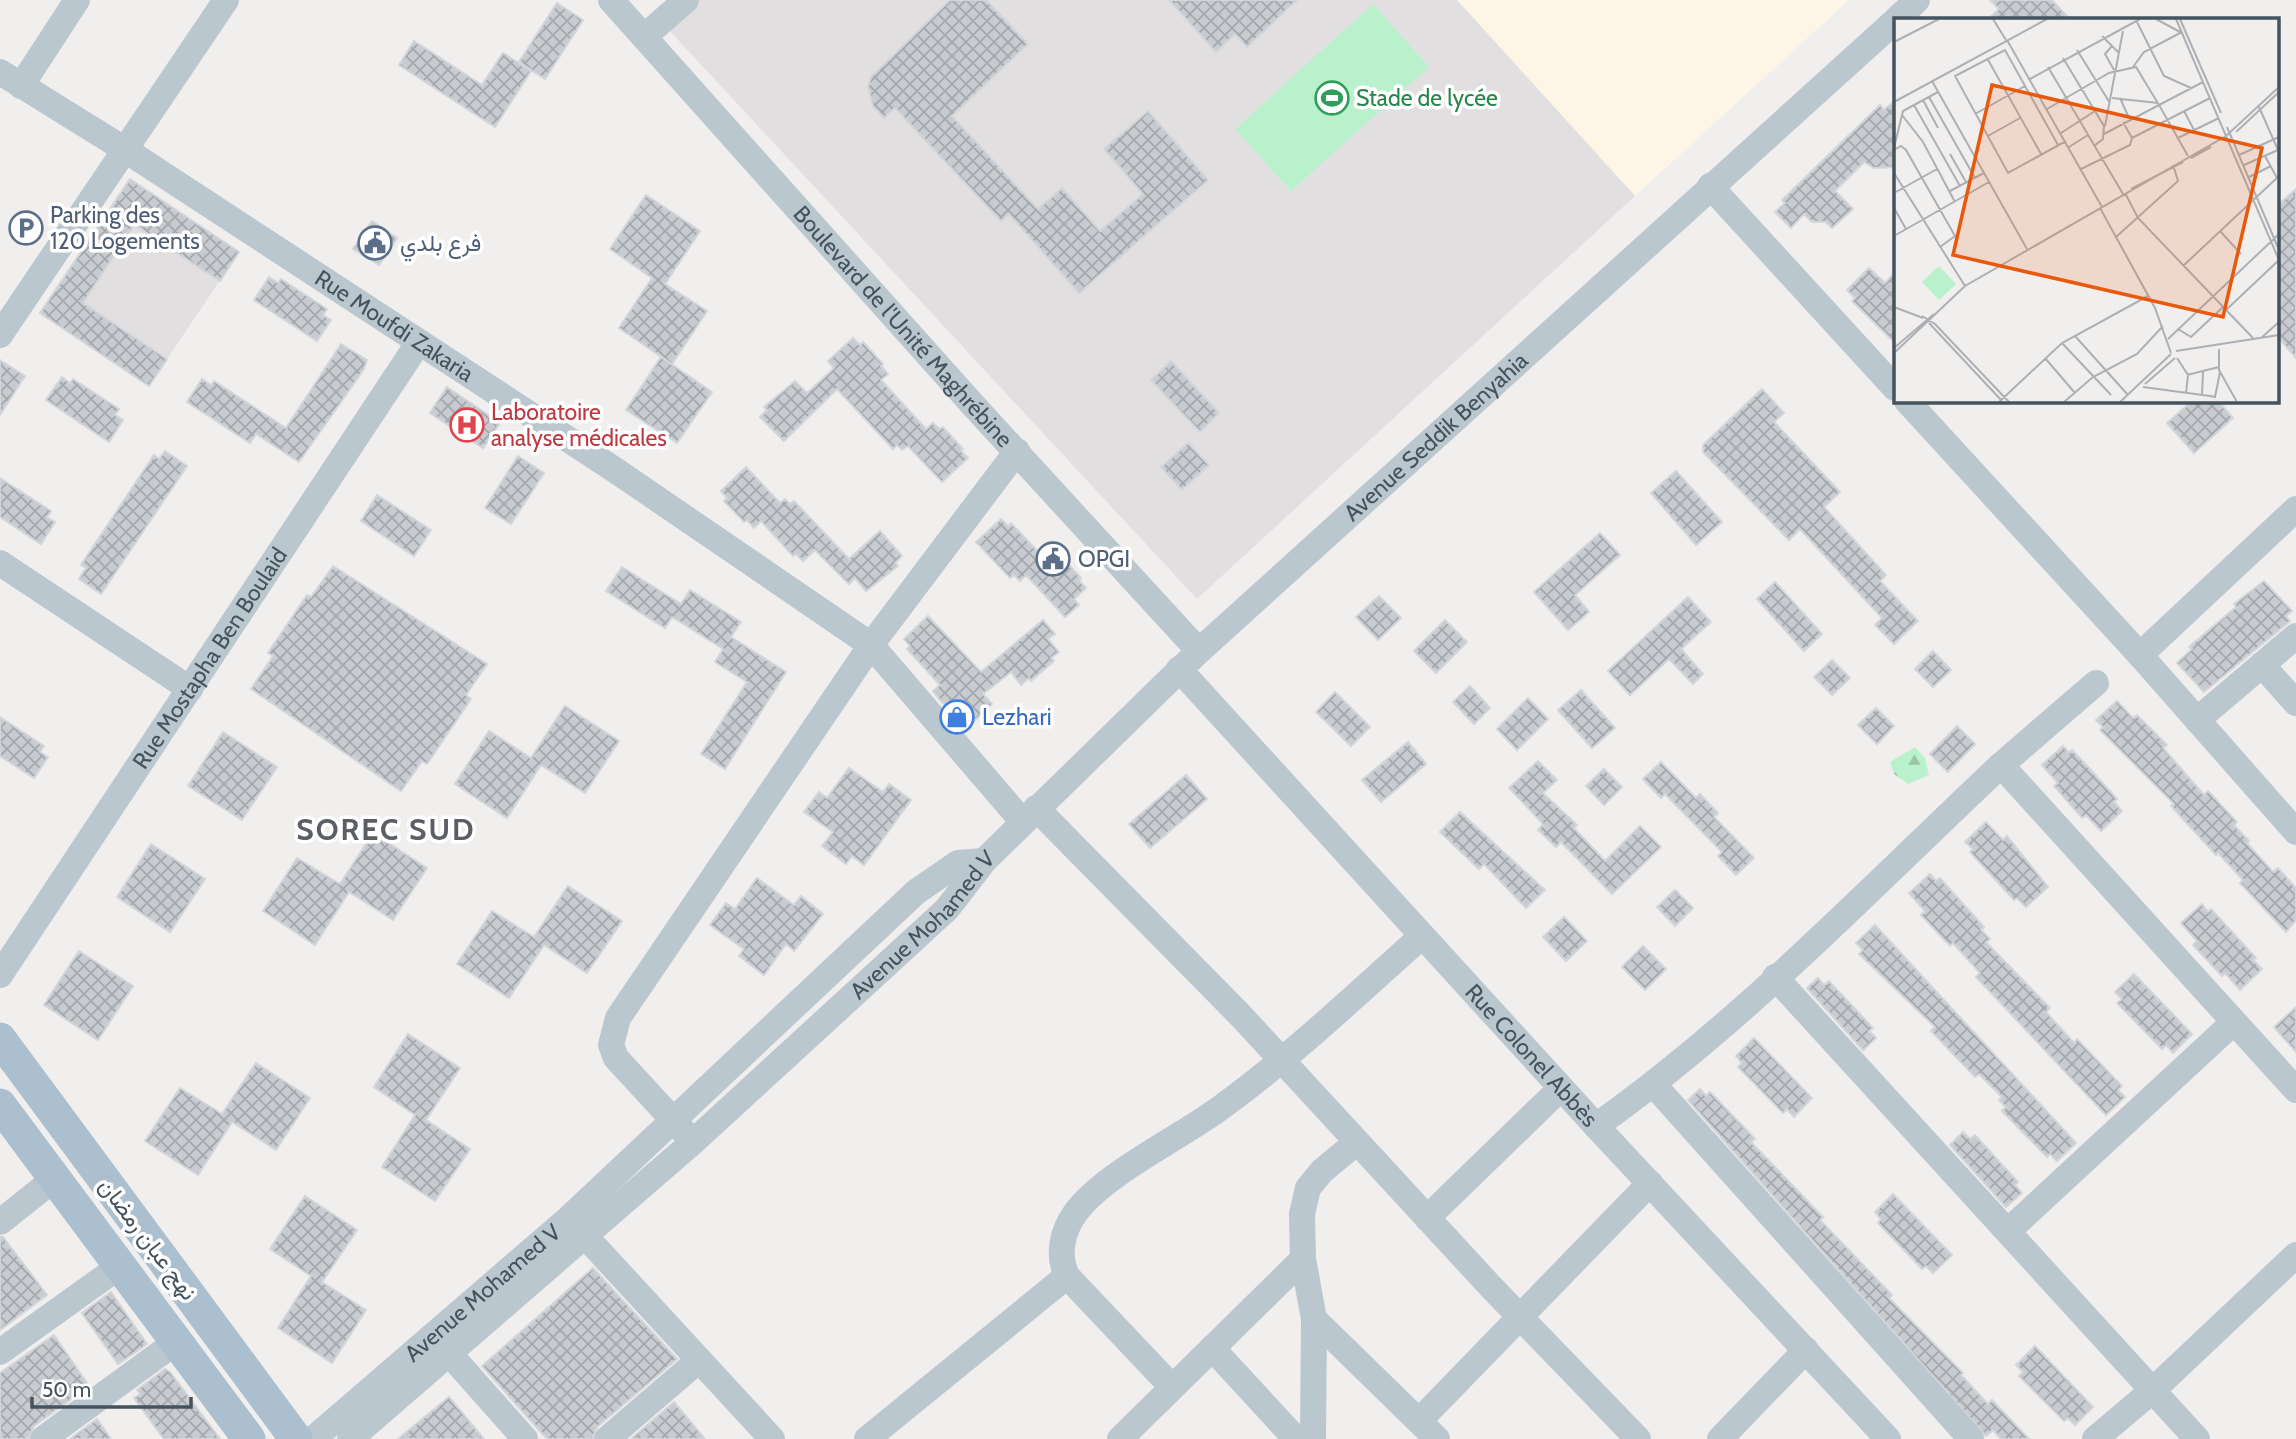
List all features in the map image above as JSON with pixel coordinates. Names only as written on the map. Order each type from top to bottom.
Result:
[{"type":"main road","name":"نهج عبان رمضان","points":[[0,1039],[296,1439]]},
{"type":"main road","name":"نهج عبان رمضان","points":[[0,1105],[249,1439]]},
{"type":"street","points":[[11,79],[77,0]]},
{"type":"street","points":[[1,331],[226,0]]},
{"type":"street","name":"Boulevard de l'Unité Maghrébine","points":[[611,0],[1199,651]]},
{"type":"street","points":[[645,36],[686,0]]},
{"type":"street","name":"Avenue Seddik Benyahia","points":[[1898,18],[1917,0]]},
{"type":"street","name":"Avenue Seddik Benyahia","points":[[984,861],[1179,669],[1894,22]]},
{"type":"street","name":"Rue Moufdi Zakaria","points":[[11,79],[124,149],[770,573],[871,645],[1030,815],[1283,1061],[1520,1317],[1638,1439]]},
{"type":"street","points":[[1710,186],[1894,387]]},
{"type":"street","name":"Rue Mostapha Ben Boulaid","points":[[0,975],[419,342]]},
{"type":"street","points":[[1908,402],[2140,655],[2296,832]]},
{"type":"street","points":[[693,1142],[616,1058],[611,1045],[618,1018],[871,645],[1017,451]]},
{"type":"street","points":[[2140,655],[2296,509]]},
{"type":"street","points":[[0,563],[190,689]]},
{"type":"street","points":[[2197,720],[2296,636]]},
{"type":"street","points":[[2262,665],[2296,703]]},
{"type":"street","name":"Rue Colonel Abbès","points":[[1179,669],[1561,1088],[1888,1439]]},
{"type":"street","points":[[1596,1126],[1654,1085],[1775,977],[2001,765],[2096,683]]},
{"type":"street","points":[[2001,765],[2296,1090]]},
{"type":"street","name":"Avenue Mohamed V","points":[[350,1439],[441,1345],[916,892],[958,863],[984,861]]},
{"type":"street","name":"Avenue Mohamed V","points":[[313,1439],[586,1237],[947,909],[984,861]]},
{"type":"street","points":[[1172,1387],[1067,1276],[1060,1261],[1063,1238],[1075,1213],[1097,1189],[1179,1138],[1283,1061],[1422,936]]},
{"type":"street","points":[[1775,977],[2197,1439]]},
{"type":"street","points":[[2008,1231],[2234,1022]]},
{"type":"street","points":[[1654,1085],[1971,1439]]},
{"type":"street","points":[[1427,1217],[1561,1088]]},
{"type":"street","points":[[1312,1439],[1314,1319],[1303,1259],[1301,1214],[1308,1188],[1322,1171],[1357,1142]]},
{"type":"street","points":[[0,1222],[54,1179]]},
{"type":"street","points":[[1314,1319],[1428,1430],[1520,1317],[1650,1184]]},
{"type":"street","points":[[586,1237],[772,1439]]},
{"type":"street","points":[[2095,1439],[2153,1390],[2296,1255]]},
{"type":"street","points":[[1129,1436],[1172,1387],[1303,1259]]},
{"type":"street","points":[[0,1352],[120,1266]]},
{"type":"street","points":[[867,1439],[1067,1276]]},
{"type":"street","points":[[43,1439],[176,1342]]},
{"type":"street","points":[[441,1345],[525,1439]]},
{"type":"street","points":[[1212,1348],[1296,1439]]},
{"type":"street","points":[[1720,1439],[1806,1350]]},
{"type":"street","points":[[607,1439],[699,1360]]},
{"type":"shaded area","points":[[699,0],[1457,0],[1635,196],[1197,599],[667,28]]},
{"type":"shaded area","points":[[1457,0],[1849,0],[1635,196]]},
{"type":"shaded area","points":[[130,179],[239,252],[149,386],[40,313]]},
{"type":"green space","name":"Stade de lycée","points":[[1373,4],[1429,67],[1291,191],[1235,129]]},
{"type":"green space","points":[[1915,747],[1925,758],[1929,775],[1908,784],[1894,774],[1890,762]]},
{"type":"building","points":[[950,0],[986,0],[1028,44],[952,116],[1038,209],[1062,188],[1100,231],[1143,194],[1104,149],[1148,111],[1208,180],[1079,293],[1009,214],[1001,221],[895,108],[884,118],[873,106],[868,87],[871,77]]},
{"type":"building","points":[[1169,0],[1297,0],[1247,47],[1235,34],[1216,52]]},
{"type":"building","points":[[1990,0],[2052,0],[2069,18],[1989,18],[1999,9]]},
{"type":"building","points":[[557,3],[583,20],[545,79],[519,62]]},
{"type":"building","points":[[414,41],[482,85],[503,53],[531,71],[495,127],[399,65]]},
{"type":"building","points":[[1894,101],[1894,167],[1874,168],[1864,162],[1835,191],[1853,209],[1832,228],[1826,222],[1812,222],[1804,214],[1791,228],[1775,212],[1785,203],[1782,200],[1880,105],[1884,110]]},
{"type":"building","points":[[130,179],[239,252],[220,281],[134,225],[83,303],[167,359],[149,386],[40,313]]},
{"type":"building","points":[[2296,189],[2296,358],[2278,337],[2278,205]]},
{"type":"building","points":[[646,195],[700,231],[665,284],[707,311],[672,364],[619,328],[652,278],[610,249]]},
{"type":"building","name":"فرع بلدي","points":[[372,221],[397,238],[379,265],[353,249]]},
{"type":"building","points":[[1869,268],[1885,283],[1894,273],[1894,342],[1852,301],[1855,298],[1847,290]]},
{"type":"building","points":[[269,277],[278,283],[281,279],[327,309],[323,315],[331,320],[317,341],[254,300]]},
{"type":"building","points":[[853,338],[860,345],[863,342],[883,364],[881,366],[888,374],[881,380],[926,429],[933,423],[940,429],[943,427],[963,449],[961,451],[968,458],[942,482],[908,446],[902,450],[897,445],[893,449],[837,389],[784,441],[760,417],[767,410],[764,407],[795,381],[807,393],[834,368],[828,361]]},
{"type":"building","points":[[341,344],[367,360],[364,369],[299,462],[256,434],[250,443],[187,402],[202,379],[211,385],[214,381],[286,428]]},
{"type":"building","points":[[661,357],[712,392],[677,443],[626,410]]},
{"type":"building","points":[[0,360],[25,376],[0,415]]},
{"type":"building","points":[[1171,361],[1219,413],[1200,432],[1151,380]]},
{"type":"building","points":[[62,377],[70,383],[73,379],[119,409],[115,415],[123,420],[109,442],[46,400]]},
{"type":"building","points":[[447,387],[500,423],[483,448],[430,413]]},
{"type":"building","points":[[1762,389],[1784,413],[1774,422],[1840,492],[1824,507],[1886,575],[1880,581],[1918,621],[1894,644],[1875,625],[1882,618],[1800,529],[1789,540],[1703,452],[1703,445]]},
{"type":"building","points":[[2191,402],[2219,402],[2233,418],[2194,453],[2167,423]]},
{"type":"building","points":[[1188,443],[1209,465],[1182,490],[1161,467]]},
{"type":"building","points":[[165,451],[187,466],[101,594],[79,579],[86,568],[81,565],[154,455],[159,459]]},
{"type":"building","points":[[518,456],[544,473],[511,524],[485,508]]},
{"type":"building","points":[[746,467],[780,503],[785,499],[790,504],[794,501],[849,559],[880,531],[902,556],[895,563],[898,566],[866,591],[855,578],[849,584],[815,550],[803,561],[796,554],[793,556],[761,521],[754,528],[747,520],[744,522],[724,501],[727,498],[721,491]]},
{"type":"building","points":[[1676,471],[1722,522],[1696,545],[1651,493]]},
{"type":"building","points":[[0,478],[51,511],[47,517],[55,522],[41,544],[0,517]]},
{"type":"building","points":[[377,495],[431,530],[414,556],[361,521]]},
{"type":"building","points":[[1001,519],[1008,526],[1011,523],[1044,558],[1051,552],[1057,559],[1061,556],[1081,578],[1079,580],[1086,588],[1074,599],[1079,605],[1065,617],[1026,575],[1020,581],[1014,575],[1010,578],[976,542]]},
{"type":"building","points":[[1600,533],[1620,555],[1575,595],[1589,612],[1568,630],[1534,592]]},
{"type":"building","points":[[333,566],[487,664],[466,695],[471,699],[427,764],[422,761],[401,791],[251,689],[273,656],[268,653],[307,595],[311,597]]},
{"type":"building","points":[[622,567],[681,604],[690,590],[741,622],[731,637],[786,672],[725,769],[701,754],[747,682],[715,662],[723,649],[672,617],[665,628],[606,591]]},
{"type":"building","points":[[2264,581],[2292,611],[2286,616],[2290,621],[2204,692],[2177,663],[2192,649],[2189,647],[2236,607],[2234,604]]},
{"type":"building","points":[[1775,582],[1822,634],[1804,651],[1757,599]]},
{"type":"building","points":[[1379,596],[1401,618],[1378,640],[1356,617]]},
{"type":"building","points":[[1688,597],[1711,622],[1681,649],[1703,674],[1693,684],[1669,659],[1630,695],[1608,671]]},
{"type":"building","points":[[928,616],[981,672],[1043,620],[1055,634],[1048,639],[1059,652],[1051,658],[1054,661],[1031,681],[1029,678],[1021,685],[1011,672],[983,694],[992,704],[967,728],[939,699],[933,691],[940,685],[907,649],[910,646],[904,639]]},
{"type":"building","points":[[1445,620],[1467,642],[1436,673],[1414,651]]},
{"type":"building","points":[[1933,651],[1951,670],[1933,687],[1915,669]]},
{"type":"building","points":[[1832,660],[1850,678],[1832,695],[1814,677]]},
{"type":"building","points":[[1470,686],[1490,708],[1474,724],[1453,702]]},
{"type":"building","points":[[1581,690],[1615,728],[1592,748],[1558,710]]},
{"type":"building","points":[[1335,692],[1370,727],[1351,746],[1316,712]]},
{"type":"building","points":[[1528,698],[1548,719],[1517,750],[1497,729]]},
{"type":"building","points":[[2117,701],[2133,718],[2137,715],[2167,745],[2163,748],[2204,795],[2208,791],[2237,822],[2234,825],[2273,872],[2278,868],[2296,888],[2296,920],[2286,932],[2240,883],[2243,880],[2171,806],[2174,804],[2100,730],[2103,727],[2096,720]]},
{"type":"building","points":[[565,706],[619,741],[585,793],[541,765],[507,818],[455,784],[489,731],[531,758]]},
{"type":"building","points":[[1876,708],[1894,726],[1877,744],[1858,725]]},
{"type":"building","points":[[0,717],[44,746],[40,752],[48,757],[34,778],[0,756]]},
{"type":"building","points":[[1957,726],[1975,744],[1948,772],[1930,754]]},
{"type":"building","points":[[223,732],[277,767],[242,820],[188,786]]},
{"type":"building","points":[[1408,742],[1426,764],[1381,802],[1362,780]]},
{"type":"building","points":[[2063,746],[2069,753],[2072,750],[2117,799],[2114,802],[2122,811],[2101,831],[2086,815],[2082,818],[2054,786],[2058,783],[2042,765]]},
{"type":"building","points":[[1538,761],[1557,780],[1543,793],[1577,825],[1574,828],[1605,861],[1640,826],[1661,847],[1612,894],[1561,842],[1556,847],[1538,830],[1543,824],[1509,788]]},
{"type":"building","points":[[1661,762],[1696,798],[1700,794],[1718,813],[1714,817],[1754,858],[1736,875],[1718,856],[1722,852],[1665,794],[1661,798],[1643,779]]},
{"type":"building","points":[[849,768],[883,792],[889,784],[911,800],[864,865],[852,856],[846,864],[822,846],[833,832],[804,812],[819,792],[827,798]]},
{"type":"building","points":[[1604,769],[1622,787],[1604,805],[1586,786]]},
{"type":"building","points":[[1186,775],[1207,799],[1150,848],[1129,824]]},
{"type":"building","points":[[1460,812],[1545,890],[1526,908],[1484,864],[1479,869],[1440,832]]},
{"type":"building","points":[[1986,822],[2003,840],[2007,836],[2048,887],[2026,907],[2017,898],[2014,900],[1970,852],[1973,849],[1965,842]]},
{"type":"building","points":[[373,833],[427,868],[393,920],[349,892],[315,945],[263,911],[297,858],[340,884]]},
{"type":"building","points":[[151,844],[205,879],[170,932],[117,897]]},
{"type":"building","points":[[1930,874],[1936,881],[1940,878],[1984,927],[1981,930],[1990,939],[1986,942],[2050,1008],[2046,1012],[2074,1043],[2077,1039],[2122,1086],[2118,1090],[2125,1097],[2106,1115],[1976,977],[1980,973],[1953,943],[1950,946],[1921,915],[1925,911],[1909,893]]},
{"type":"building","points":[[757,878],[794,905],[801,896],[823,914],[794,951],[786,944],[764,975],[739,956],[744,949],[710,925],[726,903],[735,909]]},
{"type":"building","points":[[568,886],[622,921],[587,973],[544,945],[509,998],[457,964],[492,911],[534,937]]},
{"type":"building","points":[[1675,890],[1693,908],[1675,926],[1657,907]]},
{"type":"building","points":[[2202,904],[2208,912],[2211,909],[2256,958],[2253,960],[2262,969],[2240,990],[2225,973],[2222,976],[2193,945],[2197,941],[2181,923]]},
{"type":"building","points":[[1564,917],[1587,941],[1566,961],[1543,937]]},
{"type":"building","points":[[1875,925],[2076,1143],[2057,1161],[2050,1154],[2047,1157],[2002,1111],[2006,1107],[1999,1100],[2002,1097],[1979,1074],[1975,1077],[1931,1031],[1935,1027],[1859,954],[1863,950],[1856,943]]},
{"type":"building","points":[[1643,946],[1666,969],[1645,990],[1622,967]]},
{"type":"building","points":[[79,951],[133,986],[98,1040],[44,1005]]},
{"type":"building","points":[[2134,974],[2192,1034],[2173,1053],[2166,1045],[2162,1049],[2117,1003],[2122,999],[2115,992]]},
{"type":"building","points":[[1818,978],[1824,985],[1829,981],[1873,1028],[1869,1031],[1876,1038],[1863,1050],[1807,988]]},
{"type":"building","points":[[2296,1007],[2296,1052],[2274,1027]]},
{"type":"building","points":[[408,1034],[460,1068],[426,1120],[470,1149],[435,1201],[382,1167],[415,1115],[374,1087]]},
{"type":"building","points":[[1754,1038],[1812,1098],[1794,1117],[1787,1109],[1783,1113],[1738,1067],[1742,1063],[1736,1056]]},
{"type":"building","points":[[256,1063],[310,1098],[276,1150],[232,1122],[198,1175],[145,1141],[180,1088],[222,1114]]},
{"type":"building","points":[[1700,1089],[1706,1096],[1710,1092],[1755,1139],[1751,1142],[1823,1217],[1820,1220],[1892,1295],[1889,1298],[1963,1373],[1961,1375],[1988,1404],[1992,1400],[2029,1439],[2001,1439],[1993,1430],[1986,1436],[1688,1100]]},
{"type":"building","points":[[1963,1132],[1970,1139],[1975,1135],[2018,1182],[2015,1185],[2022,1193],[2006,1207],[1950,1145]]},
{"type":"building","points":[[1893,1194],[1952,1255],[1933,1273],[1926,1266],[1922,1269],[1878,1223],[1881,1219],[1875,1212]]},
{"type":"building","points":[[305,1196],[357,1230],[322,1282],[366,1310],[332,1363],[278,1328],[311,1276],[270,1249]]},
{"type":"building","points":[[0,1237],[3,1237],[47,1295],[0,1330]]},
{"type":"building","points":[[593,1268],[677,1359],[597,1427],[592,1439],[547,1439],[482,1366]]},
{"type":"building","points":[[111,1292],[147,1344],[118,1364],[82,1313]]},
{"type":"building","points":[[54,1335],[89,1386],[34,1426],[28,1439],[0,1439],[0,1373]]},
{"type":"building","points":[[2035,1346],[2093,1407],[2075,1425],[2068,1418],[2064,1421],[2019,1376],[2023,1372],[2016,1365]]},
{"type":"building","points":[[165,1369],[220,1439],[164,1439],[134,1398],[140,1394],[137,1390]]},
{"type":"building","points":[[449,1397],[484,1439],[398,1439]]},
{"type":"building","points":[[674,1402],[705,1439],[631,1439]]},
{"type":"building","points":[[97,1419],[111,1439],[70,1439]]},
{"type":"place","name":"Stade de lycée","points":[[1332,98]]},
{"type":"place","name":"Parking des 120 Logements","points":[[26,228]]},
{"type":"place","name":"فرع بلدي","points":[[375,243]]},
{"type":"place","name":"Laboratoire analyse médicales","points":[[467,425]]},
{"type":"place","name":"OPGI","points":[[1053,559]]},
{"type":"place","name":"Lezhari","points":[[957,717]]},
{"type":"district","name":"SOREC SUD","points":[[386,829]]}]
